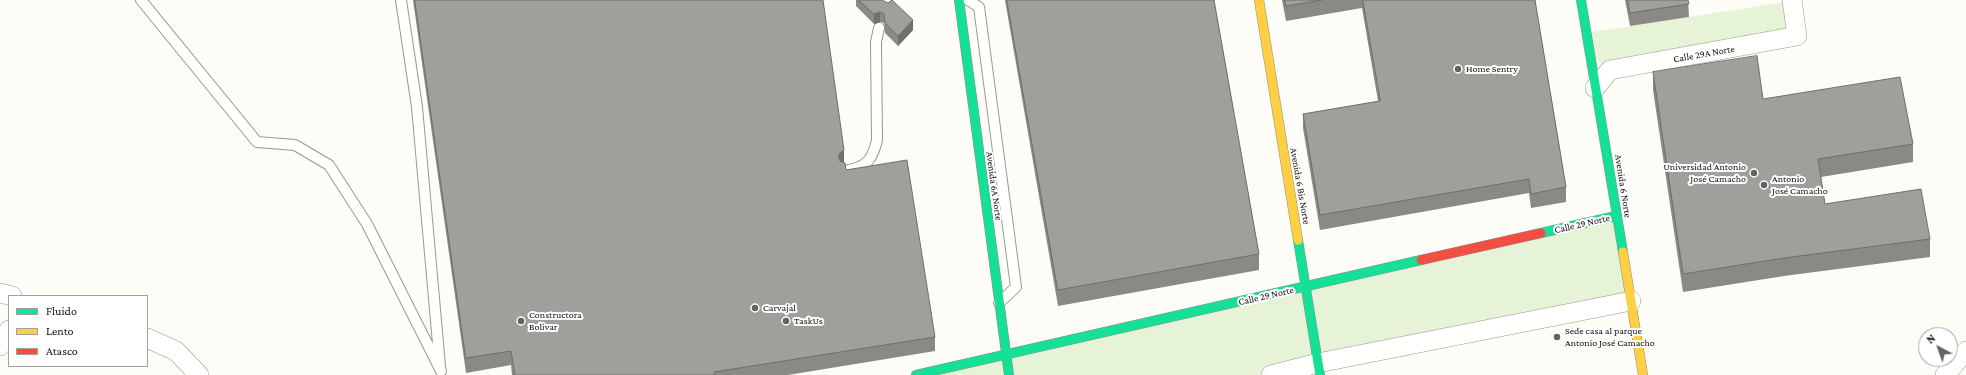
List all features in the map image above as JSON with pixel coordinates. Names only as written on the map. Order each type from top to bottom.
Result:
[{"type":"street","name":"Avenida 6A Norte","points":[[959,0],[1009,375]]},
{"type":"street","name":"Avenida 6 Bis Norte","points":[[1259,0],[1319,369]]},
{"type":"street","name":"Avenida 6 Norte","points":[[1581,0],[1643,375]]},
{"type":"street","name":"Calle 29A Norte","points":[[1610,70],[1797,36],[1792,0]]},
{"type":"street","points":[[1590,54],[1610,70],[1595,88]]},
{"type":"street","name":"Calle 29 Norte","points":[[916,375],[1616,216]]},
{"type":"street","points":[[1271,375],[1319,369],[1631,301]]},
{"type":"street","points":[[0,346],[8,332]]},
{"type":"street","points":[[148,338],[176,351],[199,375]]},
{"type":"street","points":[[1945,375],[1966,351]]},
{"type":"lane","points":[[141,0],[257,142],[295,145],[329,165],[367,224],[442,373]]},
{"type":"lane","points":[[400,0],[417,107],[442,373]]},
{"type":"lane","points":[[968,0],[978,7],[1016,287],[999,303]]},
{"type":"lane","points":[[844,171],[860,168],[870,160],[877,140],[876,42],[878,28]]},
{"type":"green space","points":[[1792,1],[1797,36],[1610,70],[1590,54],[1586,33]]},
{"type":"green space","points":[[1616,216],[1631,301],[1271,375],[916,375]]},
{"type":"building","points":[[415,0],[823,0],[844,150],[839,154],[839,158],[840,161],[845,163],[846,170],[907,160],[935,337],[714,372],[715,375],[515,375],[511,351],[466,358]]},
{"type":"building","points":[[859,0],[882,0],[888,3],[892,0],[913,20],[898,36],[885,23],[884,14],[880,12],[874,14]]},
{"type":"building","points":[[1007,0],[1214,0],[1259,254],[1058,290]]},
{"type":"building","points":[[1285,0],[1322,0],[1286,6]]},
{"type":"building","name":"Home Sentry","points":[[1363,0],[1535,0],[1566,187],[1531,194],[1529,179],[1320,215],[1303,114],[1380,101]]},
{"type":"building","points":[[1628,0],[1688,0],[1689,4],[1630,13]]},
{"type":"building","name":"Universidad Antonio José Camacho","points":[[1757,56],[1763,99],[1900,77],[1913,144],[1818,159],[1825,204],[1921,189],[1930,239],[1784,258],[1683,274],[1653,72]]},
{"type":"traffic: fast","points":[[959,0],[1009,375]]},
{"type":"traffic: fast","points":[[1581,0],[1623,252]]},
{"type":"traffic: fast","points":[[1541,233],[1616,216]]},
{"type":"traffic: fast","points":[[1298,240],[1320,375]]},
{"type":"traffic: fast","points":[[916,375],[1421,260]]},
{"type":"traffic: slow","points":[[1259,0],[1298,240]]},
{"type":"traffic: slow","points":[[1623,252],[1643,375]]},
{"type":"traffic: jam","points":[[1421,260],[1541,233]]},
{"type":"place","name":"Home Sentry","points":[[1458,69]]},
{"type":"place","name":"Universidad Antonio José Camacho","points":[[1754,173]]},
{"type":"place","name":"Antonio José Camacho","points":[[1764,185]]},
{"type":"place","name":"Carvajal","points":[[755,308]]},
{"type":"place","name":"Constructora Bolivar","points":[[521,321]]},
{"type":"place","name":"TaskUs","points":[[786,321]]},
{"type":"place","name":"Sede casa al parque Antonio José Camacho","points":[[1557,337]]}]
